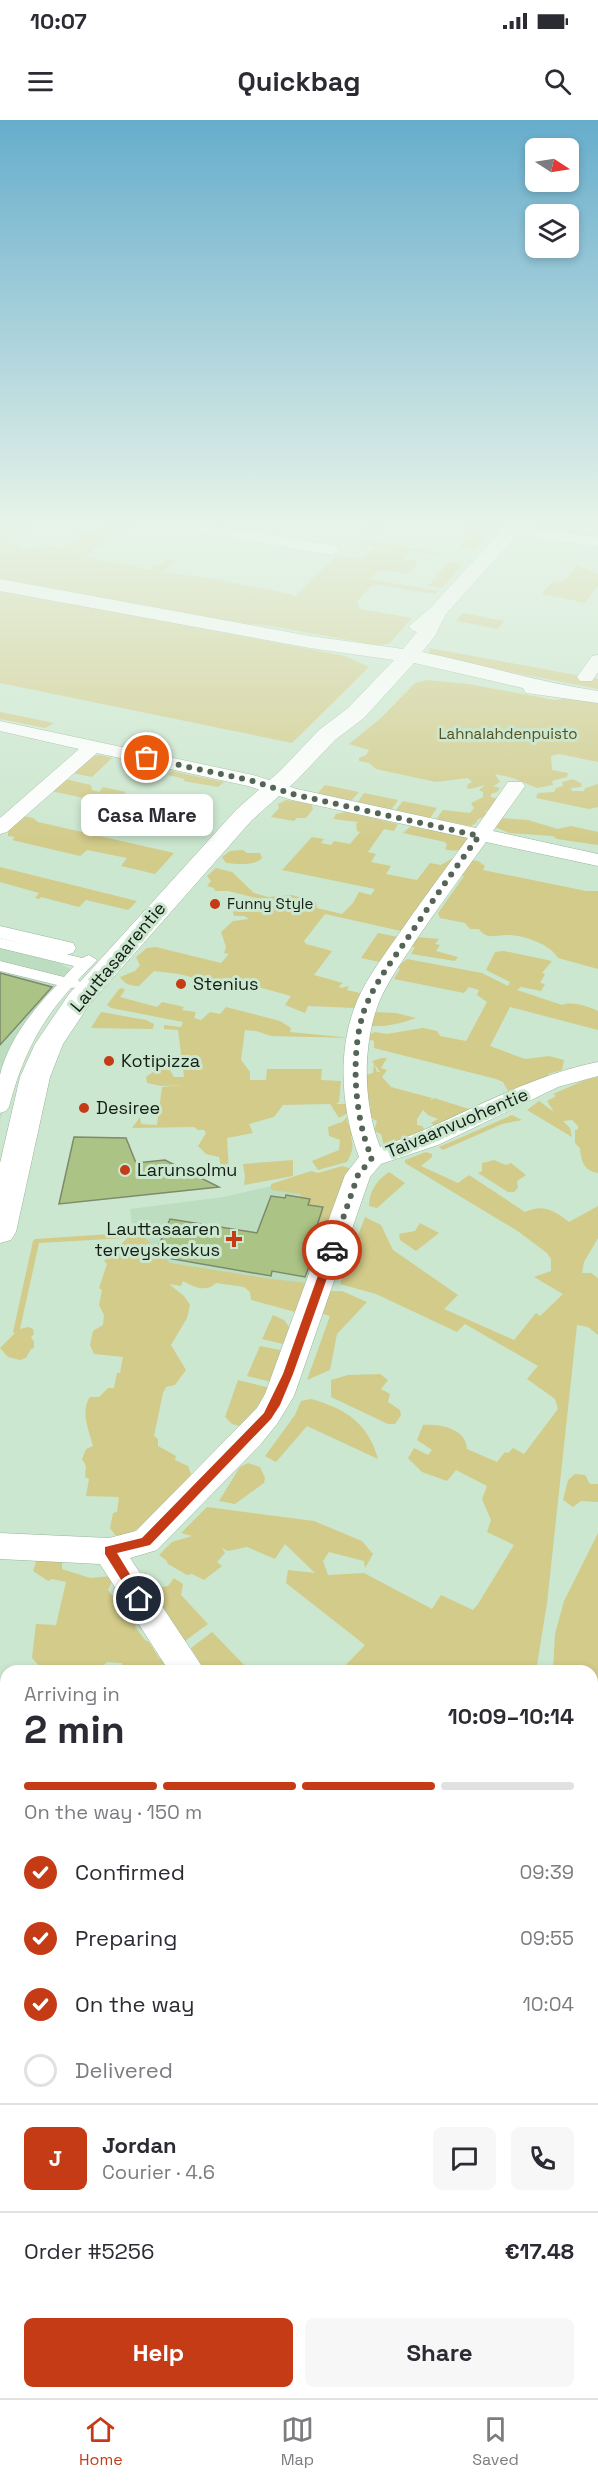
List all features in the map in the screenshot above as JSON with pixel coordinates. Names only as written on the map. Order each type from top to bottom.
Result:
[{"type":"main road","points":[[252,631],[401,662],[467,680],[598,697]]},
{"type":"main road","name":"Lauttasaarentie","points":[[0,1232],[35,1077],[55,1035],[79,1000],[96,962],[327,735],[342,710],[401,662],[427,631]]},
{"type":"main road","name":"Lauttasaarentie","points":[[327,735],[371,716],[407,679],[401,662]]},
{"type":"street","points":[[586,677],[598,660]]},
{"type":"street","points":[[0,726],[253,781],[273,788],[479,836],[598,860]]},
{"type":"street","points":[[0,828],[93,746]]},
{"type":"street","points":[[372,1158],[366,1146],[358,1107],[360,1031],[364,1011],[381,976],[515,786]]},
{"type":"street","points":[[0,932],[47,961],[71,983]]},
{"type":"street","points":[[0,944],[47,961],[96,962]]},
{"type":"street","points":[[0,966],[47,961],[96,962]]},
{"type":"street","points":[[0,1107],[16,1039],[46,1004],[96,962]]},
{"type":"street","name":"Taivaanvuohentie","points":[[0,1546],[110,1551],[146,1541],[249,1437],[275,1405],[297,1351],[358,1175],[372,1158],[429,1139],[550,1082],[598,1069]]},
{"type":"street","points":[[110,1551],[127,1581],[184,1665]]},
{"type":"shaded area","points":[[0,948],[59,963],[70,969],[71,973],[56,995],[11,1080],[0,1120]]},
{"type":"shaded area","points":[[347,1168],[304,1299],[137,1261],[130,1209],[224,1197]]},
{"type":"green space","points":[[0,631],[216,631],[345,656],[369,667],[292,743],[0,683]]},
{"type":"green space","points":[[300,631],[400,631],[389,644],[377,645]]},
{"type":"green space","points":[[429,648],[598,679],[598,689],[439,658],[430,654]]},
{"type":"green space","name":"Lahnalahdenpuisto","points":[[426,680],[469,684],[555,700],[568,698],[598,702],[598,762],[559,754],[551,756],[552,770],[568,773],[567,777],[552,781],[553,785],[537,788],[513,778],[495,774],[500,782],[493,786],[500,788],[491,794],[491,797],[498,799],[494,810],[485,811],[488,816],[478,819],[471,826],[436,819],[443,810],[470,813],[474,808],[471,803],[483,797],[483,792],[479,790],[485,785],[470,789],[467,788],[468,784],[472,782],[468,778],[436,782],[376,769],[369,763],[359,761],[359,758],[366,755],[369,750],[349,744],[381,718],[415,683]]},
{"type":"green space","points":[[0,712],[54,723],[45,728],[0,719]]},
{"type":"green space","points":[[92,756],[112,758],[92,777],[72,773]]},
{"type":"green space","points":[[172,771],[224,782],[218,787],[183,781],[185,779],[168,775]]},
{"type":"green space","points":[[65,779],[91,785],[92,790],[99,792],[103,787],[126,792],[121,798],[136,801],[142,796],[205,810],[204,819],[201,823],[51,791]]},
{"type":"green space","points":[[573,779],[582,784],[581,787],[571,788],[572,791],[584,791],[585,788],[598,784],[598,807],[589,809],[536,798],[538,793],[554,792],[556,788],[563,786],[562,782]]},
{"type":"green space","points":[[325,785],[359,792],[351,801],[317,794]]},
{"type":"green space","points":[[364,793],[398,800],[391,810],[357,803]]},
{"type":"green space","points":[[286,800],[311,803],[313,809],[306,818],[297,818],[294,821],[271,817],[279,808],[278,804]]},
{"type":"green space","points":[[403,801],[437,808],[430,818],[395,811]]},
{"type":"green space","points":[[346,812],[398,824],[394,831],[384,829],[368,852],[376,854],[371,862],[391,866],[386,874],[417,880],[430,863],[441,865],[453,858],[401,931],[325,914],[304,941],[306,944],[332,951],[314,975],[343,983],[339,986],[341,988],[349,986],[347,990],[360,993],[354,1008],[308,1006],[305,1013],[285,1005],[291,996],[258,987],[254,993],[179,974],[154,971],[139,986],[128,984],[120,977],[135,971],[140,965],[136,957],[147,948],[156,947],[221,963],[229,954],[224,953],[226,947],[221,932],[233,921],[249,919],[244,916],[234,916],[233,912],[243,908],[248,898],[256,898],[228,891],[215,891],[214,888],[207,886],[211,881],[207,876],[216,868],[232,872],[254,893],[268,897],[292,895],[316,902],[317,908],[342,914],[353,903],[359,892],[371,895],[375,889],[282,870],[312,837],[324,839],[321,843],[331,845],[334,841],[350,844],[360,832],[357,831],[358,822],[333,819],[336,814]]},
{"type":"green space","points":[[19,815],[33,818],[38,822],[174,853],[155,874],[121,866],[127,858],[87,850],[80,856],[12,840],[15,837],[8,836],[8,832],[0,823]]},
{"type":"green space","points":[[500,818],[528,820],[558,829],[571,826],[598,832],[598,845],[557,839],[553,836],[509,833],[490,825]]},
{"type":"green space","points":[[411,826],[426,830],[428,827],[460,830],[473,841],[460,850],[453,851],[445,849],[447,845],[445,842],[403,833]]},
{"type":"green space","points":[[243,850],[247,853],[260,853],[262,858],[259,861],[240,864],[226,863],[222,857],[230,851]]},
{"type":"green space","points":[[470,860],[478,861],[485,866],[483,870],[586,891],[598,891],[598,969],[558,958],[549,949],[530,939],[510,935],[489,936],[479,929],[470,929],[465,923],[440,918],[438,913],[464,876],[459,875]]},
{"type":"green space","points":[[0,867],[137,901],[128,910],[86,900],[79,907],[41,897],[39,899],[35,898],[39,893],[0,882]]},
{"type":"green space","points":[[378,933],[398,937],[380,962],[361,958]]},
{"type":"green space","points":[[416,937],[439,939],[435,944],[440,945],[436,951],[458,957],[455,961],[411,954],[415,947],[408,947]]},
{"type":"green space","points":[[504,951],[552,961],[542,973],[545,974],[540,983],[545,984],[541,991],[521,987],[517,990],[562,1005],[575,1004],[598,1011],[598,1030],[510,1007],[490,1046],[525,1059],[549,1056],[564,1060],[562,1070],[548,1074],[549,1077],[508,1091],[503,1082],[496,1079],[374,1048],[374,1041],[368,1039],[368,1035],[375,1032],[387,1034],[423,1028],[437,1031],[440,1036],[466,1041],[487,1002],[477,995],[479,990],[469,987],[464,993],[394,979],[400,969],[397,967],[407,959],[482,973],[508,986],[510,982],[486,970],[495,952]]},
{"type":"green space","points":[[122,988],[125,990],[120,997],[157,1007],[162,1002],[184,1007],[182,1010],[196,1012],[194,1018],[201,1020],[210,1012],[220,1014],[226,1007],[280,1021],[291,1028],[290,1032],[352,1038],[271,1036],[245,1030],[241,1060],[250,1072],[250,1080],[266,1080],[267,1069],[322,1069],[321,1080],[341,1081],[339,1102],[336,1104],[348,1104],[350,1112],[339,1118],[330,1104],[283,1105],[274,1117],[249,1124],[253,1133],[227,1138],[229,1171],[222,1171],[219,1157],[206,1154],[198,1146],[206,1133],[204,1130],[194,1127],[132,1128],[140,1117],[141,1124],[157,1125],[162,1087],[182,1085],[161,1086],[147,1083],[146,1077],[157,1069],[170,1070],[174,1077],[184,1077],[178,1030],[164,1029],[164,1025],[181,1027],[183,1022],[111,1008],[107,1005]]},
{"type":"green space","points":[[101,1012],[146,1020],[154,1024],[153,1029],[91,1028]]},
{"type":"green space","points":[[375,1012],[396,1013],[416,1018],[392,1025],[369,1026]]},
{"type":"green space","points":[[387,1058],[381,1068],[387,1070],[382,1077],[391,1087],[432,1098],[430,1101],[434,1098],[475,1113],[439,1129],[431,1123],[438,1119],[423,1110],[417,1119],[417,1125],[422,1126],[427,1133],[384,1146],[381,1134],[374,1131],[377,1121],[367,1116],[366,1112],[371,1107],[363,1100],[366,1075],[373,1073],[372,1061]]},
{"type":"green space","points":[[598,1077],[598,1173],[589,1170],[584,1165],[580,1148],[575,1143],[575,1130],[578,1126],[572,1120],[563,1121],[570,1128],[572,1137],[527,1110],[539,1101],[554,1112],[547,1101],[556,1096],[553,1094]]},
{"type":"green space","points":[[512,1115],[522,1120],[502,1124],[443,1150],[439,1147]]},
{"type":"green space","points":[[347,1117],[348,1124],[352,1124],[356,1131],[351,1137],[352,1150],[347,1162],[318,1170],[312,1161],[339,1150],[340,1140],[329,1136],[328,1127],[342,1122]]},
{"type":"green space","points":[[426,1152],[432,1154],[432,1157],[421,1166],[458,1183],[469,1175],[525,1212],[543,1208],[558,1214],[569,1222],[598,1206],[598,1238],[584,1262],[582,1273],[591,1273],[598,1278],[598,1335],[588,1327],[577,1325],[547,1603],[537,1665],[346,1665],[365,1645],[286,1583],[288,1570],[315,1573],[285,1544],[275,1559],[247,1547],[228,1551],[222,1548],[225,1553],[217,1562],[222,1566],[204,1580],[192,1574],[187,1575],[168,1564],[159,1555],[172,1542],[192,1536],[181,1533],[207,1507],[314,1521],[362,1541],[373,1554],[365,1568],[364,1561],[329,1552],[323,1561],[328,1575],[364,1573],[432,1609],[441,1595],[473,1610],[478,1604],[514,1545],[487,1532],[491,1520],[482,1499],[487,1486],[456,1470],[447,1481],[422,1472],[408,1458],[414,1448],[428,1455],[432,1450],[417,1440],[423,1425],[436,1425],[457,1432],[462,1436],[467,1449],[497,1462],[505,1452],[508,1453],[513,1448],[524,1454],[558,1409],[555,1399],[527,1379],[538,1366],[465,1324],[457,1332],[376,1294],[340,1284],[365,1217],[381,1225],[393,1250],[458,1295],[444,1309],[514,1340],[536,1313],[540,1316],[563,1294],[534,1277],[551,1271],[551,1259],[547,1253],[519,1232],[405,1163],[405,1160]]},
{"type":"green space","points":[[293,1160],[293,1176],[244,1185],[243,1164]]},
{"type":"green space","points":[[494,1160],[506,1165],[511,1163],[526,1175],[517,1181],[518,1188],[514,1192],[508,1192],[478,1173],[482,1171],[482,1163]]},
{"type":"green space","points":[[342,1166],[349,1168],[350,1174],[323,1244],[312,1242],[323,1207],[308,1205],[310,1199],[300,1197],[301,1194],[271,1190],[271,1184],[311,1171],[318,1173]]},
{"type":"green space","points":[[389,1172],[405,1183],[377,1208],[369,1206],[374,1186]]},
{"type":"green space","points":[[420,1223],[439,1233],[416,1251],[400,1240],[399,1234],[415,1231]]},
{"type":"green space","points":[[126,1233],[145,1238],[170,1263],[308,1283],[299,1313],[251,1300],[250,1292],[244,1287],[216,1283],[208,1288],[200,1288],[183,1281],[181,1286],[169,1284],[184,1296],[190,1305],[187,1318],[171,1345],[186,1370],[175,1385],[166,1387],[163,1393],[154,1436],[158,1439],[158,1446],[176,1456],[175,1460],[188,1466],[191,1474],[185,1488],[141,1527],[125,1536],[115,1535],[110,1528],[113,1513],[117,1512],[119,1497],[86,1496],[89,1479],[85,1477],[86,1466],[82,1459],[86,1449],[93,1446],[86,1421],[87,1403],[90,1397],[99,1397],[108,1388],[114,1388],[117,1373],[120,1373],[123,1357],[94,1354],[90,1345],[93,1331],[103,1325],[104,1315],[99,1305],[102,1290],[99,1288],[107,1264],[104,1261],[110,1249],[117,1249],[127,1238],[39,1243],[20,1329],[28,1327],[33,1329],[34,1334],[31,1337],[34,1348],[26,1358],[20,1360],[8,1357],[0,1348],[15,1333],[13,1332],[35,1239]]},
{"type":"green space","points":[[327,1291],[342,1291],[367,1302],[337,1334],[330,1370],[307,1380],[330,1316],[317,1312]]},
{"type":"green space","points":[[273,1315],[284,1320],[292,1331],[287,1345],[262,1339]]},
{"type":"green space","points":[[260,1346],[285,1351],[272,1382],[247,1376]]},
{"type":"green space","points":[[380,1374],[388,1380],[381,1389],[390,1394],[388,1402],[400,1410],[401,1415],[395,1424],[388,1424],[331,1397],[331,1380],[348,1375]]},
{"type":"green space","points":[[238,1380],[270,1388],[243,1427],[232,1424],[225,1417]]},
{"type":"green space","points":[[311,1399],[335,1407],[354,1419],[369,1436],[378,1459],[307,1426],[276,1462],[265,1456],[295,1415],[301,1401]]},
{"type":"green space","points":[[248,1463],[260,1467],[265,1478],[264,1483],[235,1504],[219,1501],[240,1467]]},
{"type":"green space","points":[[575,1474],[585,1475],[590,1484],[598,1484],[598,1502],[581,1501],[573,1507],[563,1500],[568,1480]]},
{"type":"green space","points":[[598,1533],[598,1665],[553,1665],[555,1634],[564,1601]]},
{"type":"green space","points":[[37,1559],[62,1560],[62,1569],[90,1578],[112,1576],[108,1590],[115,1599],[124,1597],[133,1608],[129,1615],[137,1619],[135,1627],[149,1642],[159,1658],[170,1665],[122,1665],[122,1663],[107,1662],[104,1665],[38,1665],[32,1658],[36,1624],[56,1625],[66,1582],[52,1579],[48,1581],[33,1571]]},
{"type":"green space","points":[[145,1573],[162,1587],[168,1586],[174,1578],[183,1584],[181,1595],[208,1624],[185,1641],[141,1577]]},
{"type":"green space","points":[[212,1632],[244,1665],[201,1665],[191,1648]]},
{"type":"building","points":[[0,973],[52,987],[0,1045]]},
{"type":"building","name":"Larunsolmu","points":[[74,1137],[126,1138],[136,1163],[165,1160],[219,1187],[59,1204]]},
{"type":"building","name":"Lauttasaaren terveyskeskus","points":[[286,1195],[310,1199],[308,1205],[323,1207],[306,1260],[310,1264],[305,1277],[272,1271],[271,1276],[167,1258],[172,1247],[159,1245],[170,1219],[257,1233],[271,1196],[285,1198]]},
{"type":"way so far","points":[[147,758],[253,781],[292,794],[479,836],[453,870],[381,976],[364,1011],[357,1060],[358,1107],[366,1146],[372,1158],[358,1175],[332,1250]]},
{"type":"place","name":"Casa Mare","points":[[147,758]]},
{"type":"place","name":"Funny Style","points":[[215,904]]},
{"type":"place","name":"Stenius","points":[[181,984]]},
{"type":"place","name":"Kotipizza","points":[[109,1061]]},
{"type":"place","name":"Desiree","points":[[84,1108]]},
{"type":"place","name":"Larunsolmu","points":[[125,1170]]},
{"type":"place","name":"Lauttasaaren terveyskeskus","points":[[234,1239]]},
{"type":"route","points":[[139,1599],[110,1551],[146,1541],[267,1416],[275,1405],[288,1374],[332,1250]]}]
